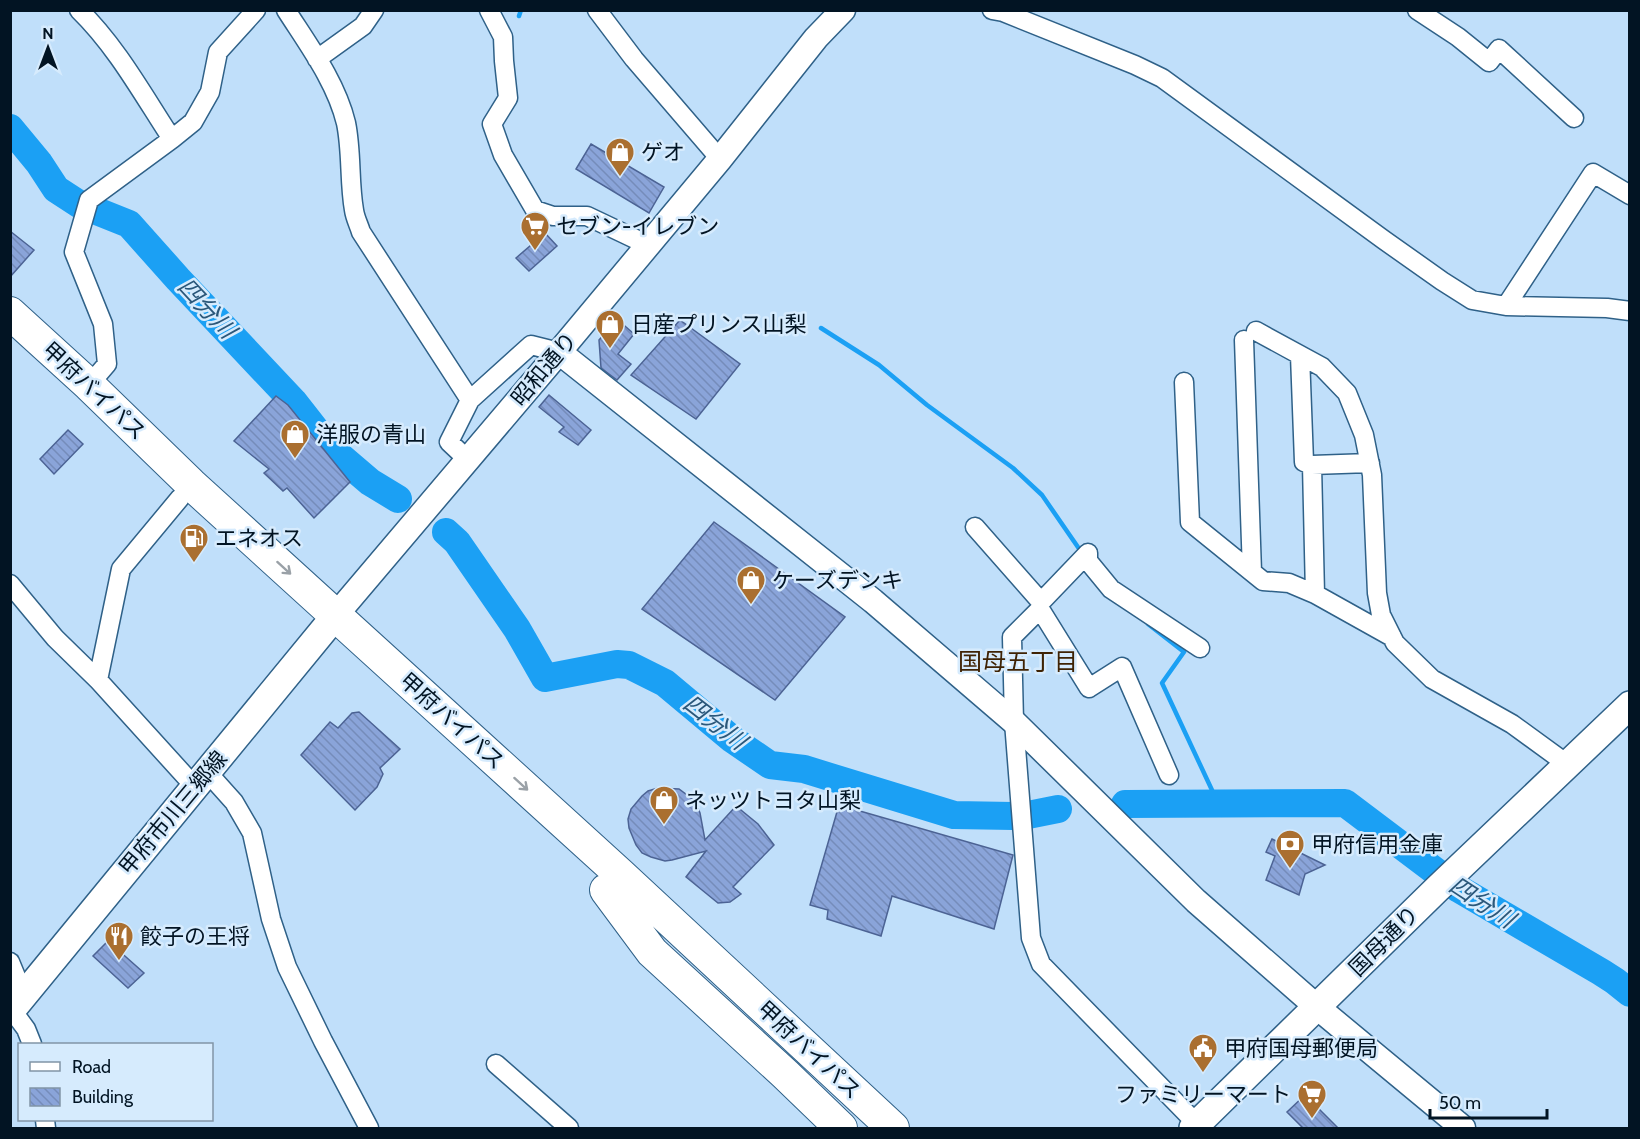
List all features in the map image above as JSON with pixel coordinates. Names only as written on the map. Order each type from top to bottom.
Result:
[{"type":"highway","name":"甲府バイパス","points":[[10,313],[89,385],[191,484],[329,624]]},
{"type":"highway","name":"甲府バイパス","points":[[10,341],[180,498],[329,624],[613,882],[780,1038],[864,1128]]},
{"type":"highway","points":[[613,882],[652,952],[842,1128]]},
{"type":"highway","points":[[613,882],[687,916],[917,1128]]},
{"type":"highway","name":"甲府バイパス","points":[[780,1038],[893,1128]]},
{"type":"main road","name":"甲府市川三郷線","points":[[15,1006],[329,624]]},
{"type":"main road","name":"国母通り","points":[[1195,1126],[1567,764],[1627,713]]},
{"type":"street","points":[[78,10],[93,24],[127,70],[172,139]]},
{"type":"street","points":[[89,385],[107,363],[102,324],[74,252],[88,200],[193,122],[210,92],[218,52],[256,10]]},
{"type":"street","points":[[286,10],[340,100],[351,163],[354,212],[361,232],[470,400]]},
{"type":"street","points":[[317,59],[363,26],[374,10]]},
{"type":"street","points":[[489,10],[503,37],[508,98],[492,124],[503,155],[536,210],[553,216],[587,216],[648,244]]},
{"type":"street","points":[[597,10],[634,59],[720,159]]},
{"type":"street","name":"昭和通り","points":[[329,624],[720,159],[816,38],[843,10]]},
{"type":"street","points":[[992,10],[1003,12],[1162,78],[1296,177],[1472,300],[1506,306],[1568,306],[1629,311]]},
{"type":"street","points":[[1417,10],[1458,37],[1489,62],[1499,49],[1574,118]]},
{"type":"street","points":[[1506,306],[1593,173],[1629,195]]},
{"type":"street","points":[[1252,572],[1250,336],[1299,355],[1322,367],[1347,393],[1364,435],[1370,463],[1377,593],[1381,615],[1395,643],[1432,679],[1512,724],[1567,764]]},
{"type":"street","points":[[467,459],[449,442],[470,400],[531,345],[559,352],[873,602],[1014,722],[1196,901],[1317,1007],[1463,1128]]},
{"type":"street","points":[[1299,355],[1304,462],[1312,465],[1370,463]]},
{"type":"street","points":[[1184,382],[1190,522],[1263,581],[1289,583],[1315,594],[1392,637]]},
{"type":"street","points":[[1312,465],[1315,594]]},
{"type":"street","points":[[98,680],[121,569],[180,498]]},
{"type":"street","points":[[975,527],[1040,606],[1089,688],[1122,667],[1169,775]]},
{"type":"street","points":[[1195,1126],[1041,964],[1031,938],[1014,722],[1012,637],[1088,553],[1088,561],[1111,588],[1200,648]]},
{"type":"street","points":[[10,584],[55,638],[98,680],[201,780],[234,802],[252,833],[271,919],[287,967],[369,1128]]},
{"type":"street","points":[[10,962],[15,1006],[32,1043]]},
{"type":"street","points":[[496,1064],[569,1128]]},
{"type":"building","name":"ゲオ","points":[[591,144],[664,187],[649,213],[576,169]]},
{"type":"building","points":[[10,231],[34,250],[10,277]]},
{"type":"building","points":[[545,233],[557,246],[529,271],[516,258]]},
{"type":"building","points":[[617,319],[634,334],[618,354],[631,364],[617,380],[601,368],[599,340]]},
{"type":"building","points":[[680,320],[740,364],[696,419],[631,375]]},
{"type":"building","points":[[549,395],[591,430],[578,445],[559,432],[564,427],[539,407]]},
{"type":"building","points":[[276,396],[288,405],[350,482],[314,518],[287,488],[283,491],[264,473],[269,469],[234,441]]},
{"type":"building","points":[[68,430],[83,444],[54,474],[40,459]]},
{"type":"building","points":[[714,522],[845,617],[775,700],[642,609]]},
{"type":"building","points":[[359,712],[400,749],[380,768],[383,774],[377,787],[355,810],[301,755],[330,722],[338,728],[352,713]]},
{"type":"building","points":[[658,788],[679,789],[695,801],[700,813],[705,840],[736,806],[758,824],[774,845],[733,887],[741,894],[730,902],[718,903],[686,877],[706,851],[665,861],[642,853],[636,845],[629,828],[628,819],[631,809],[648,791]]},
{"type":"building","points":[[839,805],[1013,855],[994,929],[892,896],[881,936],[827,919],[828,910],[810,905]]},
{"type":"building","points":[[1272,839],[1325,865],[1305,874],[1299,895],[1266,880],[1275,856],[1266,852]]},
{"type":"building","points":[[108,941],[144,973],[128,988],[93,956]]},
{"type":"building","points":[[1305,1095],[1338,1128],[1303,1128],[1287,1112]]},
{"type":"waterway","points":[[519,16],[521,10]]},
{"type":"waterway","name":"四分川","points":[[10,128],[39,163],[56,189],[79,204],[129,224],[293,401],[329,447],[370,482],[398,499]]},
{"type":"waterway","points":[[821,328],[879,365],[927,405],[1013,468],[1042,495],[1082,553]]},
{"type":"waterway","name":"四分川","points":[[446,532],[457,542],[517,629],[545,678],[617,664],[629,665],[665,683],[732,739],[770,765],[804,769],[954,815],[1013,816],[1058,809]]},
{"type":"waterway","points":[[1148,624],[1184,652],[1162,683],[1218,803]]},
{"type":"waterway","name":"四分川","points":[[1125,804],[1345,803],[1459,889],[1601,972],[1630,993]]},
{"type":"place","name":"ゲオ","points":[[620,178]]},
{"type":"place","name":"セブン-イレブン","points":[[535,252]]},
{"type":"place","name":"日産プリンス山梨","points":[[610,350]]},
{"type":"place","name":"洋服の青山","points":[[295,460]]},
{"type":"place","name":"エネオス","points":[[194,564]]},
{"type":"place","name":"ケーズデンキ","points":[[751,606]]},
{"type":"place","name":"ネッツトヨタ山梨","points":[[664,826]]},
{"type":"place","name":"甲府信用金庫","points":[[1290,870]]},
{"type":"place","name":"餃子の王将","points":[[119,962]]},
{"type":"place","name":"甲府国母郵便局","points":[[1203,1074]]},
{"type":"place","name":"ファミリーマート","points":[[1312,1120]]},
{"type":"district","name":"国母五丁目","points":[[1018,661]]}]
